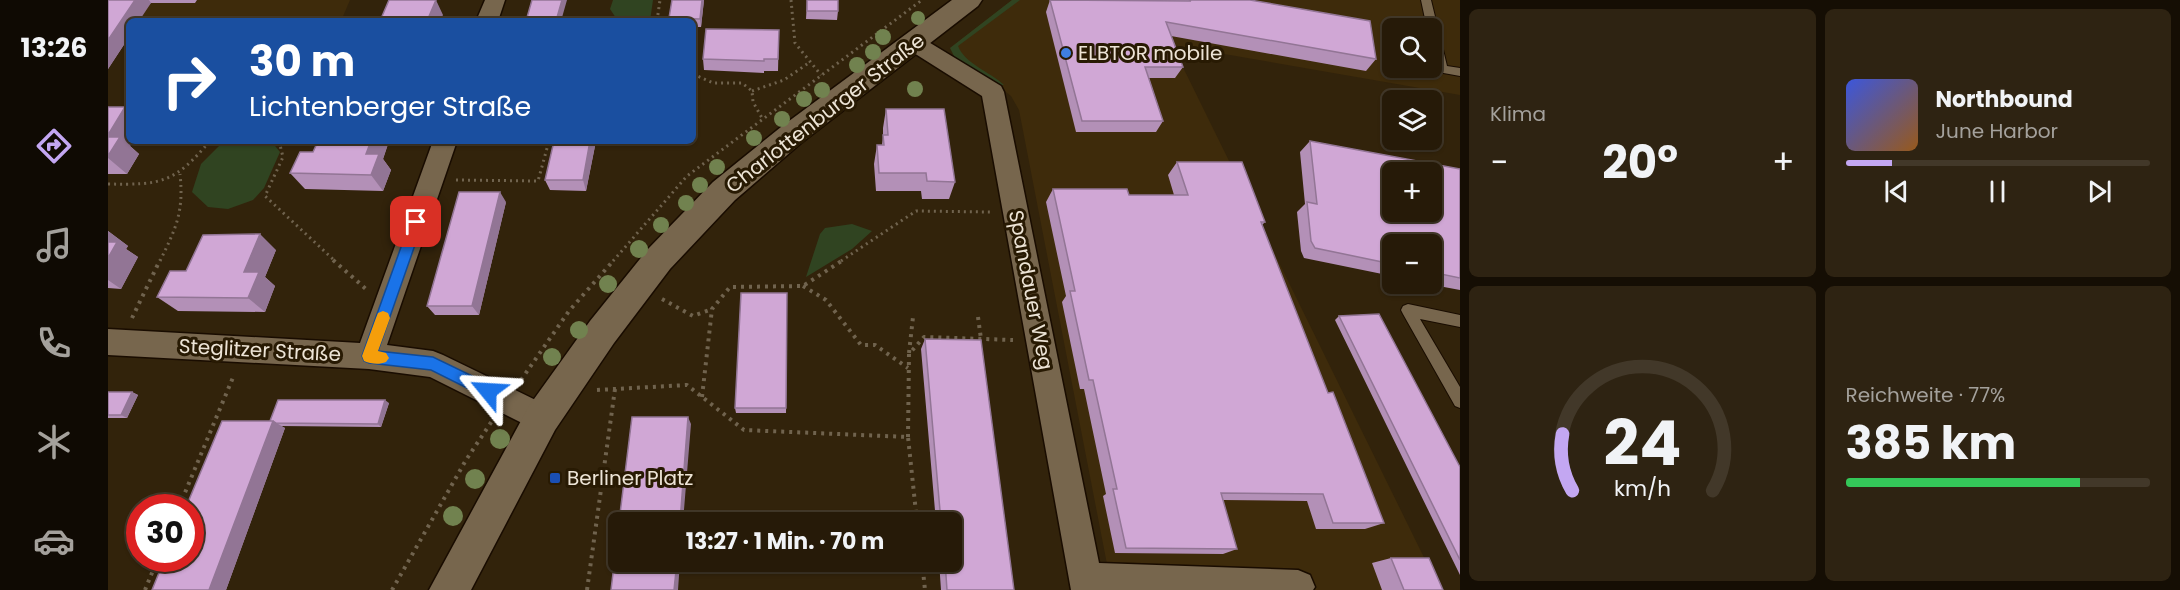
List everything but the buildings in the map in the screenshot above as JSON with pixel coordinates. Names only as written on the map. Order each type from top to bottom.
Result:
[{"type":"street","points":[[488,18],[495,0]]},
{"type":"street","name":"Charlottenburger Straße","points":[[449,590],[542,418],[602,332],[659,259],[724,191],[791,135],[969,0]]},
{"type":"street","name":"Spandauer Weg","points":[[914,43],[993,92],[1087,584],[1298,587]]},
{"type":"street","points":[[369,356],[444,144]]},
{"type":"street","name":"Steglitzer Straße","points":[[114,342],[369,356],[433,364],[542,418]]},
{"type":"lane","points":[[1426,0],[1442,69],[1460,72]]},
{"type":"lane","points":[[1460,321],[1408,310],[1460,401]]},
{"type":"path","points":[[657,18],[660,0]]},
{"type":"path","points":[[791,0],[795,44],[821,75]]},
{"type":"path","points":[[752,91],[784,80],[810,62]]},
{"type":"path","points":[[696,75],[713,83],[742,83],[752,91],[753,102],[762,118]]},
{"type":"path","points":[[108,184],[160,183],[180,174],[207,144]]},
{"type":"path","points":[[280,144],[283,158],[265,196],[270,204],[387,307]]},
{"type":"path","points":[[431,180],[538,181],[548,144]]},
{"type":"path","points":[[114,342],[178,223],[182,193],[180,174]]},
{"type":"path","points":[[803,286],[916,211],[1016,212]]},
{"type":"path","points":[[638,286],[693,316],[712,309],[730,287],[803,286],[826,300],[861,345],[875,345],[909,369]]},
{"type":"path","points":[[702,397],[712,309]]},
{"type":"path","points":[[913,317],[909,354],[908,437],[916,512]]},
{"type":"path","points":[[978,317],[981,339]]},
{"type":"path","points":[[909,354],[924,337],[1040,340]]},
{"type":"path","points":[[184,494],[244,349]]},
{"type":"path","points":[[560,392],[687,385],[744,430],[908,437]]},
{"type":"path","points":[[587,590],[615,389]]},
{"type":"path","points":[[145,590],[152,572]]},
{"type":"path","points":[[923,572],[925,590]]},
{"type":"shaded area","points":[[108,0],[350,0],[342,18],[108,16]]},
{"type":"shaded area","points":[[1012,0],[1460,0],[1460,95],[1442,92],[1442,90],[1172,45],[1440,590],[1112,590],[1019,110],[1011,96],[950,48]]},
{"type":"green space","points":[[613,0],[653,0],[650,18],[616,18],[610,9]]},
{"type":"green space","points":[[1012,0],[1020,0],[958,46],[966,58],[1004,85],[998,85],[955,58],[950,48]]},
{"type":"green space","points":[[221,144],[273,144],[280,152],[264,188],[253,200],[228,209],[208,207],[192,192],[201,164]]},
{"type":"green space","points":[[852,224],[872,231],[852,249],[806,277],[820,234],[825,228]]},
{"type":"slow traffic","points":[[381,358],[369,356],[383,318]]},
{"type":"place","name":"ELBTOR mobile","points":[[1066,53]]},
{"type":"place","name":"Berliner Platz","points":[[555,478]]},
{"type":"route","points":[[416,222],[369,356],[433,364],[488,391]]}]
